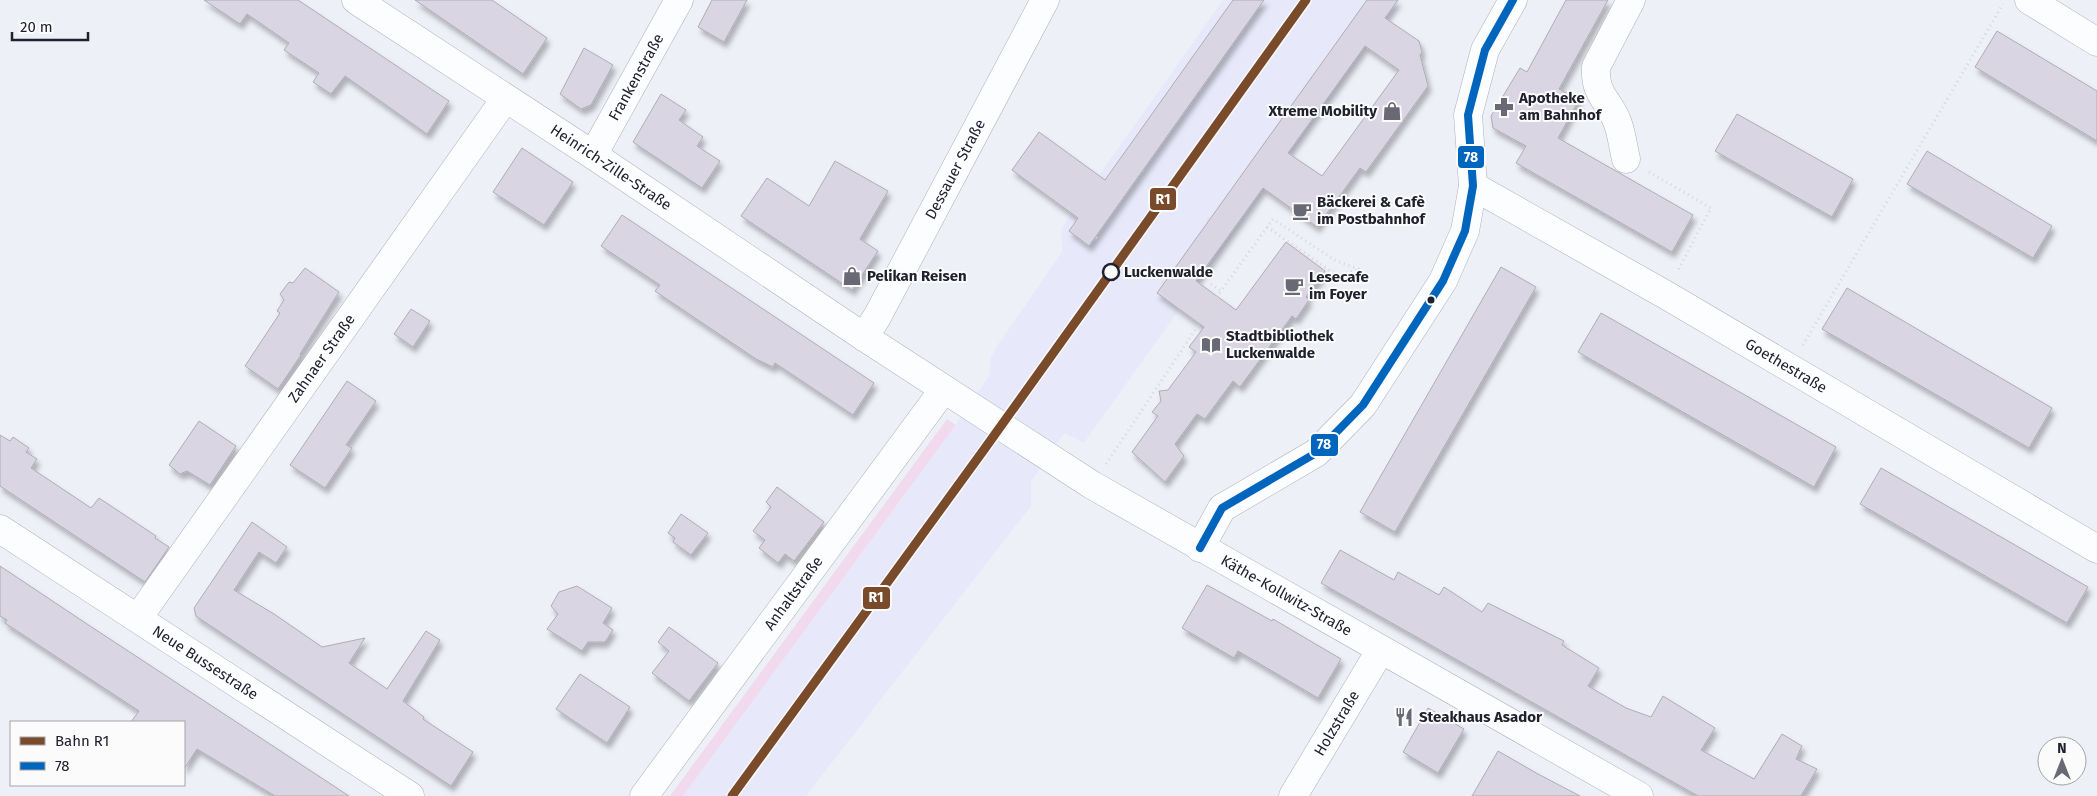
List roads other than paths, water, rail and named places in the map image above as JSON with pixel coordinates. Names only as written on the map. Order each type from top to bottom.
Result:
[{"type":"street","name":"Heinrich-Zille-Straße","points":[[356,0],[593,155],[864,337]]},
{"type":"street","name":"Frankenstraße","points":[[593,155],[679,0]]},
{"type":"street","name":"Dessauer Straße","points":[[864,337],[882,308],[1045,0]]},
{"type":"street","points":[[1200,548],[1222,508],[1316,453],[1363,405],[1443,281],[1465,231],[1473,186],[1468,115],[1485,50],[1513,0]]},
{"type":"street","points":[[1626,159],[1618,122],[1601,96],[1595,78],[1596,67],[1631,0]]},
{"type":"street","points":[[2029,0],[2097,42]]},
{"type":"street","name":"Zahnaer Straße","points":[[138,618],[505,99]]},
{"type":"street","name":"Goethestraße","points":[[1473,186],[1790,367],[2097,549]]},
{"type":"street","name":"Käthe-Kollwitz-Straße","points":[[864,337],[1092,485],[1639,796]]},
{"type":"street","name":"Anhaltstraße","points":[[644,796],[944,389]]},
{"type":"street","name":"Neue Bussestraße","points":[[0,529],[410,796]]},
{"type":"street","name":"Holzstraße","points":[[1292,796],[1380,650]]},
{"type":"rail line","name":"R1","points":[[732,796],[983,451],[1306,0]]},
{"type":"place","name":"Apotheke am Bahnhof","points":[[1504,107]]},
{"type":"place","name":"Xtreme Mobility","points":[[1392,111]]},
{"type":"place","name":"Bäckerei & Cafè im Postbahnhof","points":[[1302,211]]},
{"type":"place","name":"Luckenwalde","points":[[1111,272]]},
{"type":"place","name":"Pelikan Reisen","points":[[852,276]]},
{"type":"place","name":"Lesecafe im Foyer","points":[[1294,286]]},
{"type":"place","name":"Stadtbibliothek Luckenwalde","points":[[1211,345]]},
{"type":"place","name":"Steakhaus Asador","points":[[1404,717]]}]
